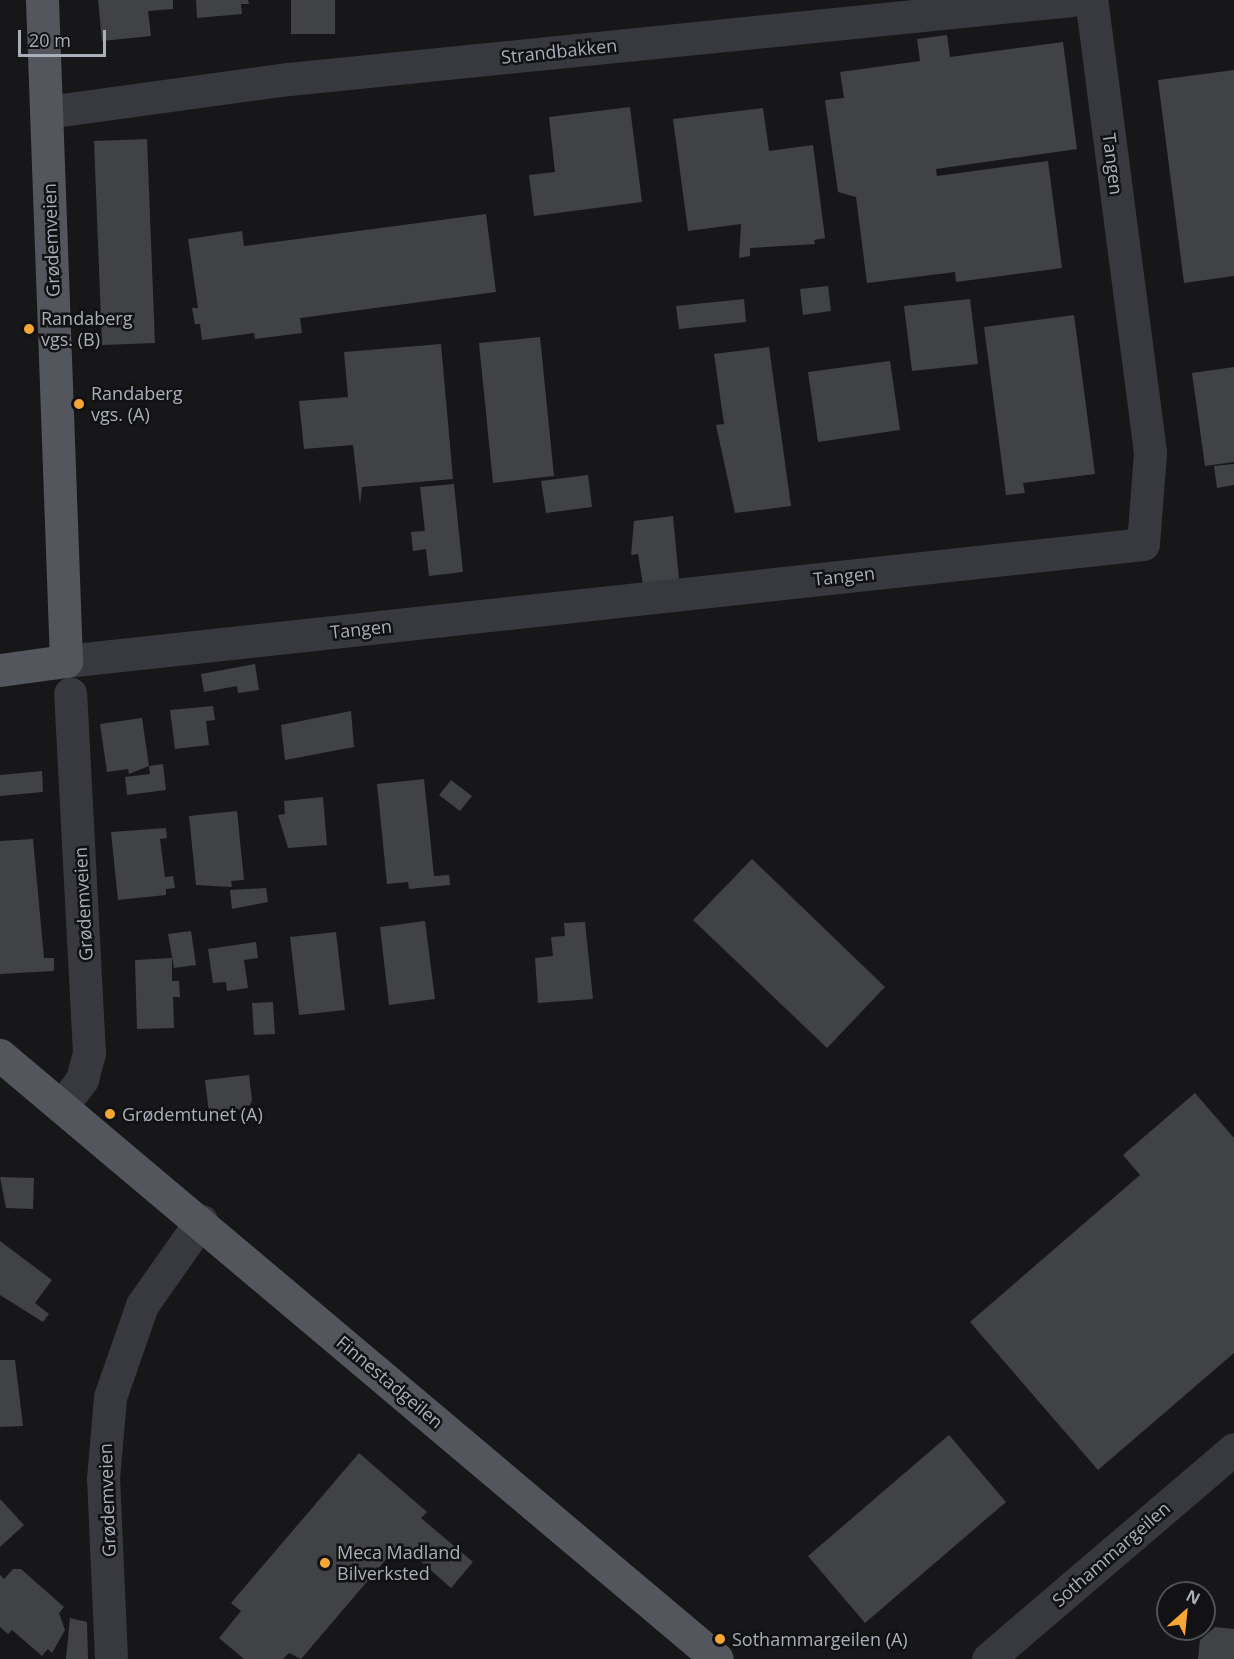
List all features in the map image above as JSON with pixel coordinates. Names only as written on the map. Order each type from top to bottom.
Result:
[{"type":"main road","name":"Grødemveien","points":[[42,0],[66,661]]},
{"type":"main road","name":"Tangen","points":[[0,670],[66,661]]},
{"type":"main road","name":"Finnestadgeilen","points":[[0,1055],[201,1221],[717,1659]]},
{"type":"main road","name":"Finnestadgeilen","points":[[0,1065],[62,1106]]},
{"type":"street","name":"Strandbakken","points":[[47,112],[289,79],[1072,0]]},
{"type":"street","name":"Tangen","points":[[66,661],[1143,544],[1150,452],[1091,0]]},
{"type":"street","name":"Grødemveien","points":[[62,1106],[82,1079],[89,1053],[70,694]]},
{"type":"street","name":"Grødemveien","points":[[111,1659],[103,1479],[110,1397],[142,1305],[201,1221]]},
{"type":"street","name":"Sothammargeilen","points":[[988,1659],[1234,1449]]},
{"type":"building","points":[[98,0],[173,0],[173,9],[148,11],[151,36],[102,41]]},
{"type":"building","points":[[196,0],[248,0],[249,4],[241,4],[242,14],[197,18]]},
{"type":"building","points":[[291,0],[335,0],[335,34],[291,34]]},
{"type":"building","points":[[947,35],[950,57],[1063,42],[1077,149],[936,169],[937,176],[1048,161],[1062,268],[956,282],[955,272],[867,283],[856,197],[838,192],[825,100],[844,98],[840,72],[920,61],[917,39]]},
{"type":"building","points":[[1234,70],[1234,276],[1184,283],[1158,80]]},
{"type":"building","points":[[630,107],[642,202],[534,216],[529,175],[555,172],[549,117]]},
{"type":"building","points":[[763,108],[769,151],[813,145],[825,238],[814,240],[815,244],[750,248],[750,256],[739,258],[741,224],[688,231],[673,119]]},
{"type":"building","points":[[147,139],[155,343],[102,345],[94,141]]},
{"type":"building","points":[[486,214],[496,292],[300,318],[302,333],[255,339],[254,333],[202,340],[200,324],[195,324],[192,308],[198,308],[188,239],[242,231],[244,246]]},
{"type":"building","points":[[828,286],[831,311],[803,315],[800,289]]},
{"type":"building","points":[[744,299],[746,322],[679,329],[676,306]]},
{"type":"building","points":[[970,299],[978,364],[912,371],[904,306]]},
{"type":"building","points":[[1074,315],[1095,474],[1023,483],[1025,493],[1006,495],[984,327]]},
{"type":"building","points":[[540,337],[554,476],[493,483],[479,343]]},
{"type":"building","points":[[441,344],[453,479],[362,487],[360,505],[353,445],[304,449],[299,401],[348,397],[344,352]]},
{"type":"building","points":[[769,347],[791,506],[735,513],[716,425],[724,424],[714,354]]},
{"type":"building","points":[[890,361],[900,430],[818,442],[808,372]]},
{"type":"building","points":[[1234,367],[1234,462],[1205,466],[1192,373]]},
{"type":"building","points":[[1234,464],[1234,485],[1217,488],[1214,466]]},
{"type":"building","points":[[588,475],[592,507],[546,513],[541,481]]},
{"type":"building","points":[[454,484],[463,572],[429,576],[426,549],[413,551],[411,532],[425,531],[420,487]]},
{"type":"building","points":[[673,516],[679,579],[643,584],[638,554],[631,555],[634,521]]},
{"type":"building","points":[[255,664],[259,690],[238,693],[237,686],[204,692],[201,674]]},
{"type":"building","points":[[213,706],[215,720],[206,721],[209,745],[175,749],[170,710]]},
{"type":"building","points":[[351,711],[354,747],[285,760],[281,725]]},
{"type":"building","points":[[142,718],[149,766],[129,774],[128,769],[107,772],[100,724]]},
{"type":"building","points":[[163,764],[166,790],[127,795],[125,777],[150,774],[149,766]]},
{"type":"building","points":[[42,771],[43,792],[0,796],[0,775]]},
{"type":"building","points":[[424,779],[434,876],[449,875],[450,885],[409,889],[408,882],[387,884],[377,784]]},
{"type":"building","points":[[451,780],[472,796],[460,811],[439,795]]},
{"type":"building","points":[[323,797],[327,845],[288,848],[278,815],[285,814],[284,801]]},
{"type":"building","points":[[237,811],[244,880],[231,881],[232,887],[196,885],[189,816]]},
{"type":"building","points":[[166,828],[167,838],[160,839],[165,877],[173,876],[175,888],[166,889],[166,895],[118,900],[111,832]]},
{"type":"building","points":[[33,839],[44,958],[54,958],[54,971],[0,974],[0,841]]},
{"type":"building","points":[[752,859],[885,987],[827,1048],[693,920]]},
{"type":"building","points":[[266,888],[268,902],[232,909],[230,890]]},
{"type":"building","points":[[425,921],[435,999],[389,1005],[380,927]]},
{"type":"building","points":[[585,922],[593,999],[538,1003],[535,958],[553,956],[551,937],[565,936],[564,923]]},
{"type":"building","points":[[191,931],[196,965],[174,968],[168,934]]},
{"type":"building","points":[[336,932],[345,1010],[299,1015],[290,937]]},
{"type":"building","points":[[256,942],[258,958],[244,960],[248,988],[227,991],[226,982],[213,983],[208,949]]},
{"type":"building","points":[[172,958],[172,981],[179,981],[180,997],[173,997],[174,1028],[137,1029],[135,960]]},
{"type":"building","points":[[273,1002],[275,1034],[254,1035],[252,1003]]},
{"type":"building","points":[[249,1075],[253,1108],[209,1113],[205,1080]]},
{"type":"building","points":[[1195,1093],[1234,1138],[1234,1353],[1098,1470],[970,1322],[1140,1175],[1123,1155]]},
{"type":"building","points":[[0,1177],[34,1178],[33,1209],[6,1208]]},
{"type":"building","points":[[0,1241],[52,1280],[35,1303],[49,1314],[43,1322],[0,1295]]},
{"type":"building","points":[[0,1360],[15,1360],[23,1426],[0,1427]]},
{"type":"building","points":[[949,1435],[1006,1502],[865,1623],[808,1556]]},
{"type":"building","points":[[359,1453],[427,1512],[421,1518],[473,1562],[451,1588],[400,1543],[301,1659],[289,1653],[283,1659],[244,1659],[219,1638],[241,1611],[231,1603]]},
{"type":"building","points":[[0,1499],[24,1525],[0,1547]]},
{"type":"building","points":[[13,1569],[21,1569],[64,1607],[59,1613],[65,1630],[52,1653],[48,1649],[42,1656],[12,1630],[8,1634],[0,1627],[0,1575],[4,1579]]},
{"type":"building","points":[[70,1618],[87,1622],[88,1659],[66,1659]]},
{"type":"building","points":[[1216,1627],[1234,1629],[1234,1659],[1198,1659],[1200,1641],[1216,1641]]},
{"type":"place","name":"Randaberg vgs. (B)","points":[[29,329]]},
{"type":"place","name":"Randaberg vgs. (A)","points":[[79,404]]},
{"type":"place","name":"Grødemtunet (A)","points":[[110,1114]]},
{"type":"place","name":"Meca Madland Bilverksted","points":[[325,1563]]},
{"type":"place","name":"Sothammargeilen (A)","points":[[720,1639]]}]
